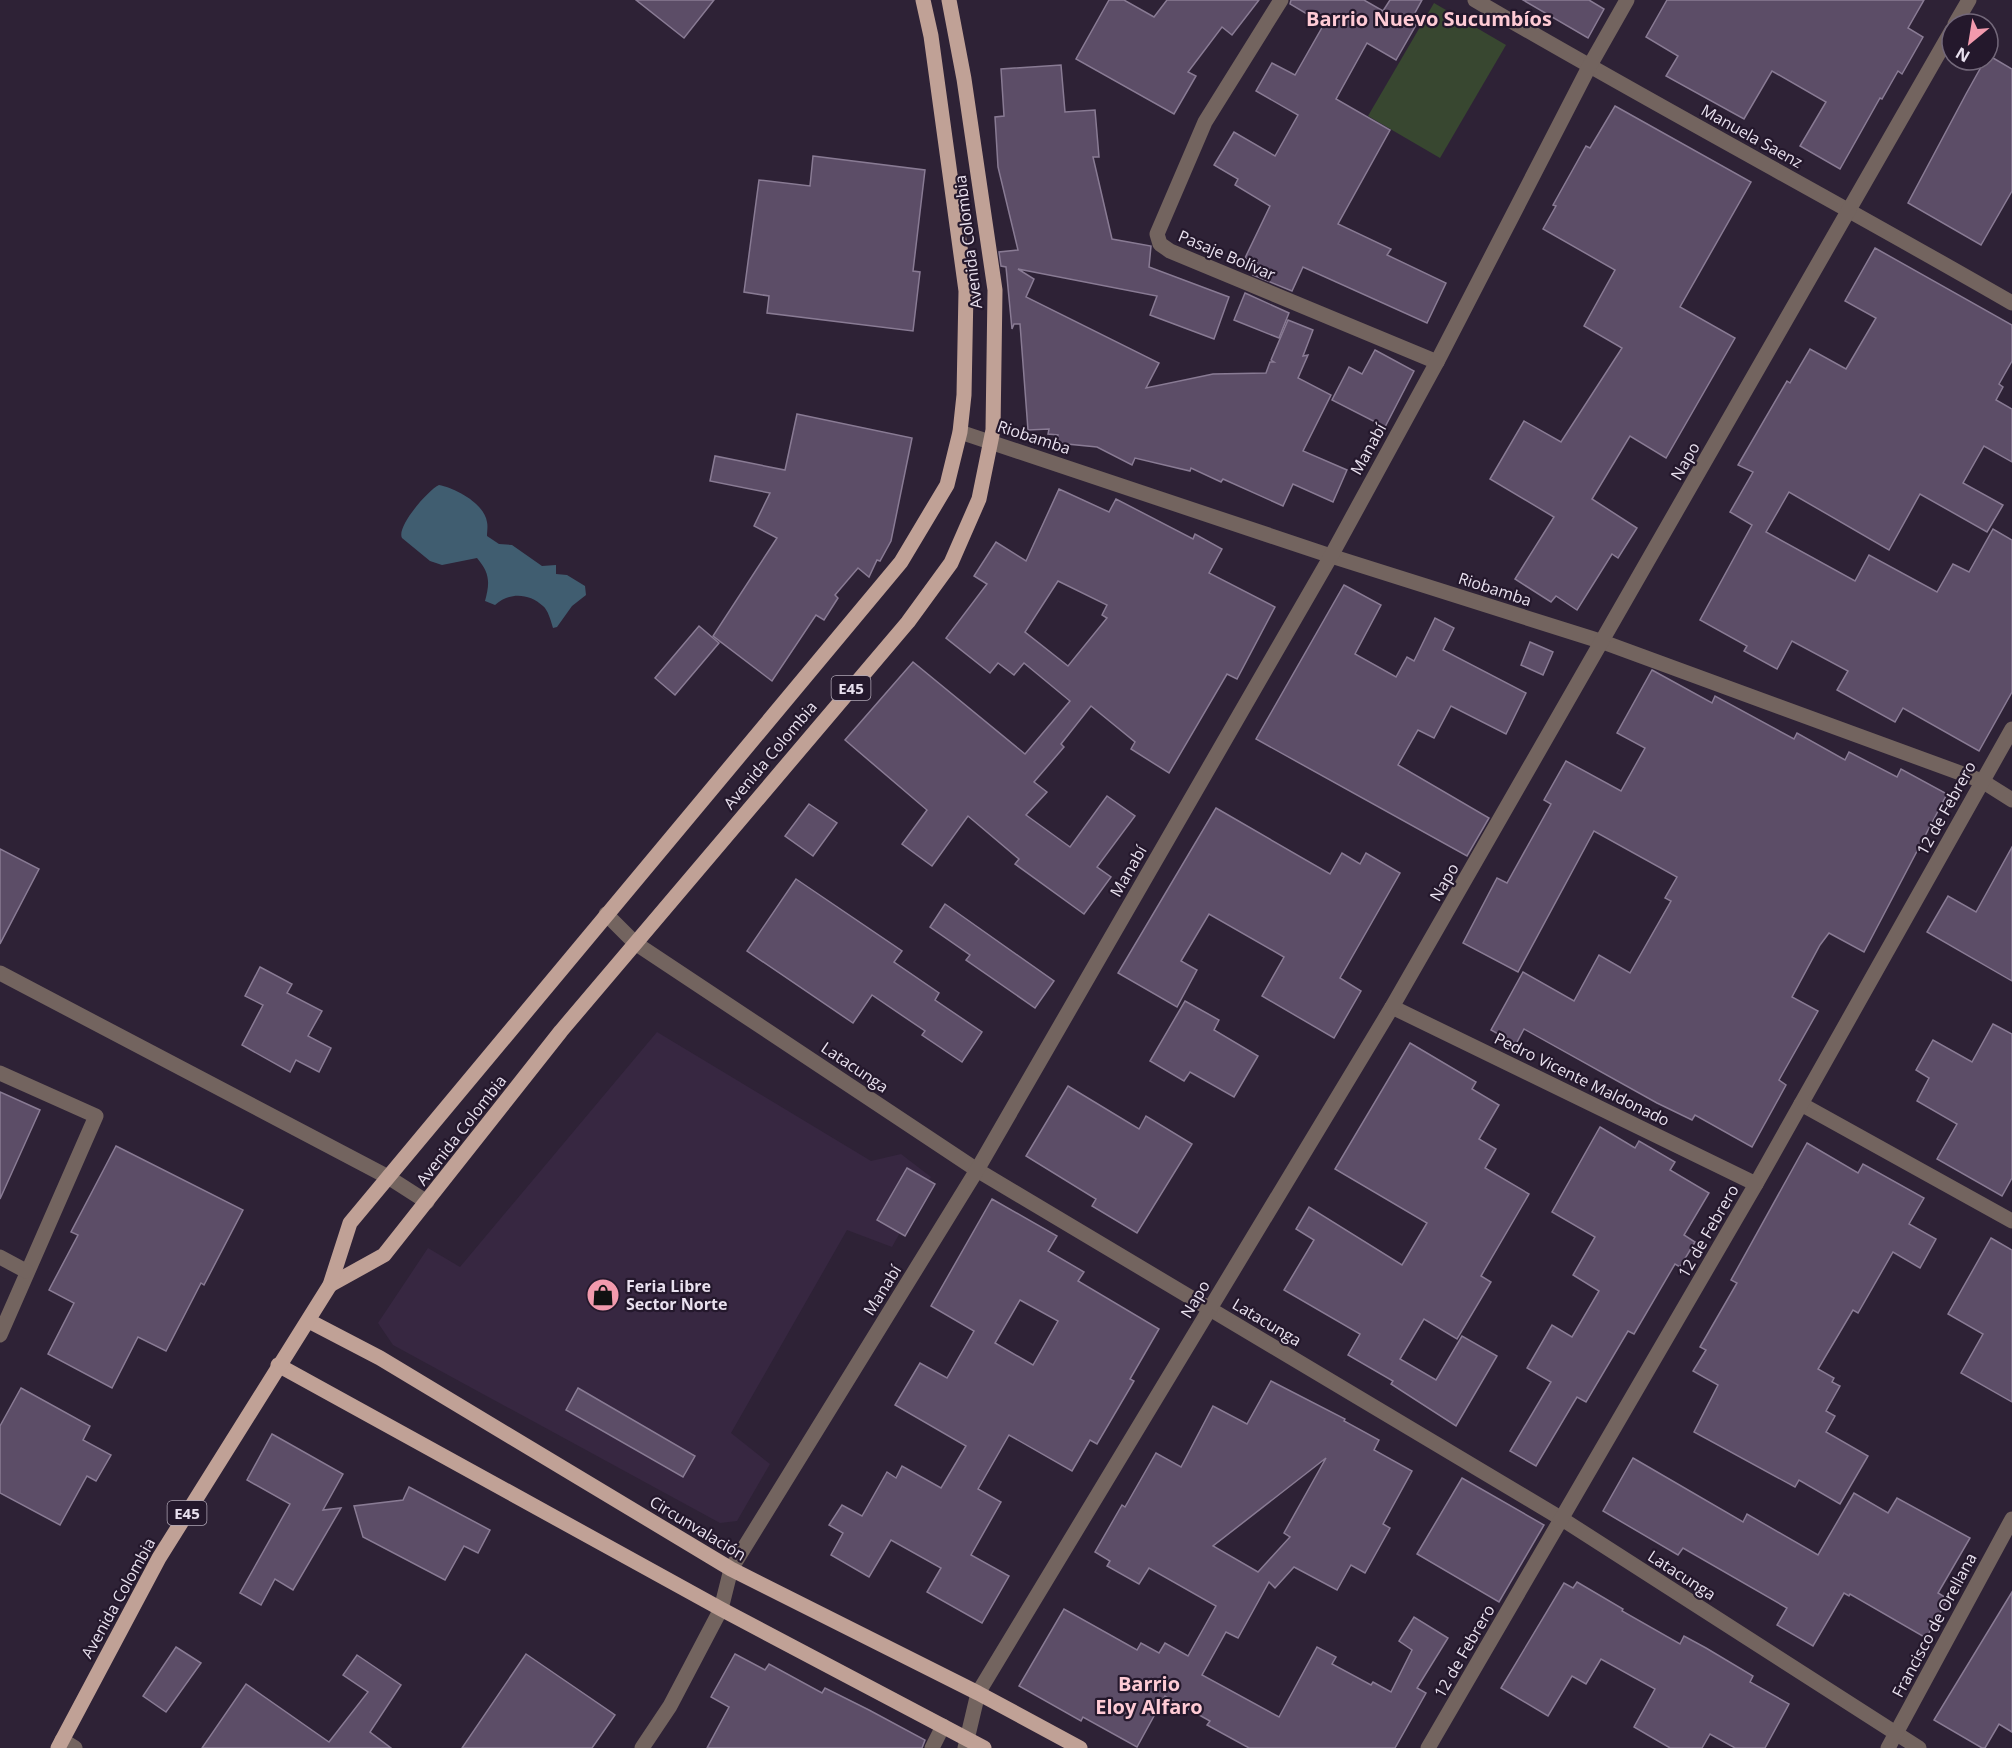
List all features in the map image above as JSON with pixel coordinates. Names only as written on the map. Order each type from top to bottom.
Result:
[{"type":"main road","name":"Avenida Colombia","points":[[65,1745],[159,1558],[330,1285],[350,1223],[901,562],[947,485],[960,432],[964,395],[966,291],[931,36],[923,0]]},
{"type":"main road","name":"Avenida Colombia","points":[[330,1285],[384,1255],[561,1031],[908,622],[951,562],[979,499],[993,430],[995,290],[964,79],[949,0]]},
{"type":"main road","name":"Circunvalación","points":[[309,1321],[380,1358],[730,1569],[978,1693],[1080,1748]]},
{"type":"main road","points":[[278,1365],[722,1609],[943,1726],[966,1744],[984,1748]]},
{"type":"street","name":"Pasaje Bolívar","points":[[1281,0],[1205,122],[1157,234],[1160,244],[1170,251],[1437,362]]},
{"type":"street","name":"Manuela Saenz","points":[[1475,0],[1589,67],[1849,209],[2012,303]]},
{"type":"street","name":"Manabí","points":[[642,1748],[670,1706],[722,1609],[730,1569],[977,1170],[1331,556],[1437,362],[1589,67],[1627,0]]},
{"type":"street","name":"Napo","points":[[966,1744],[978,1693],[1392,1007],[1940,51]]},
{"type":"street","name":"Riobamba","points":[[960,432],[1116,482],[1331,556],[1603,642],[1982,781],[2012,800]]},
{"type":"street","name":"12 de Febrero","points":[[1428,1748],[1756,1184],[2012,729]]},
{"type":"street","name":"Latacunga","points":[[606,914],[635,943],[977,1170],[1562,1519],[1919,1748]]},
{"type":"street","points":[[0,973],[388,1177],[427,1202]]},
{"type":"street","name":"Pedro Vicente Maldonado","points":[[1392,1007],[1756,1184]]},
{"type":"street","points":[[0,1073],[96,1116],[26,1271],[0,1335]]},
{"type":"street","points":[[1801,1104],[2012,1221]]},
{"type":"street","points":[[0,1257],[26,1271]]},
{"type":"street","name":"Francisco de Orellana","points":[[1888,1748],[2012,1519]]},
{"type":"street","points":[[932,1748],[943,1726]]},
{"type":"shaded area","name":"Feria Libre Sector Norte","points":[[657,1032],[871,1161],[901,1154],[931,1177],[892,1247],[847,1230],[731,1433],[770,1464],[737,1521],[720,1523],[393,1345],[378,1323],[428,1248],[460,1267]]},
{"type":"green space","points":[[1434,3],[1506,45],[1440,158],[1368,116]]},
{"type":"water","points":[[439,485],[453,489],[475,503],[485,515],[487,536],[499,544],[512,545],[542,566],[556,565],[556,574],[567,575],[585,586],[586,595],[572,606],[557,627],[553,628],[545,608],[532,599],[513,596],[495,605],[485,601],[488,578],[477,558],[442,565],[430,561],[402,538],[401,533],[408,518],[421,501]]},
{"type":"building","points":[[636,0],[714,0],[684,38]]},
{"type":"building","points":[[1109,0],[1124,0],[1154,17],[1167,0],[1259,0],[1232,35],[1222,27],[1188,72],[1196,76],[1174,114],[1076,59]]},
{"type":"building","points":[[1291,0],[1364,0],[1383,11],[1390,0],[1422,0],[1410,22],[1416,25],[1396,60],[1367,43],[1336,99],[1390,130],[1338,224],[1391,249],[1387,255],[1446,283],[1427,323],[1303,267],[1292,291],[1253,275],[1257,263],[1245,258],[1270,206],[1235,185],[1238,179],[1214,165],[1234,132],[1275,156],[1298,115],[1256,91],[1272,63],[1295,75],[1324,24],[1290,4]]},
{"type":"building","points":[[1523,0],[1589,0],[1604,9],[1588,38]]},
{"type":"building","points":[[1667,0],[1924,0],[1908,28],[1923,37],[1902,74],[1898,71],[1882,99],[1880,98],[1840,169],[1800,146],[1826,102],[1772,71],[1744,119],[1666,76],[1678,56],[1646,37]]},
{"type":"building","points":[[2000,62],[2012,69],[2012,191],[1981,245],[1908,203],[1978,72],[2000,72]]},
{"type":"building","points":[[1061,65],[1065,112],[1095,110],[1099,157],[1093,157],[1112,239],[1151,246],[1149,267],[1229,297],[1214,339],[1150,315],[1157,296],[1018,269],[1034,279],[1026,297],[1159,363],[1146,388],[1213,374],[1266,373],[1270,362],[1274,362],[1271,360],[1288,320],[1313,330],[1303,356],[1308,355],[1298,378],[1331,395],[1303,451],[1347,470],[1333,502],[1293,484],[1283,506],[1223,479],[1221,482],[1191,468],[1190,471],[1135,458],[1132,465],[1097,447],[1057,443],[1058,435],[1048,434],[1049,429],[1028,430],[1020,324],[1014,324],[1012,329],[1006,267],[1001,266],[999,252],[1018,250],[998,167],[995,117],[1004,116],[1001,69]]},
{"type":"building","points":[[1615,106],[1751,182],[1680,307],[1735,338],[1666,458],[1630,436],[1592,499],[1637,528],[1618,558],[1612,554],[1577,610],[1556,596],[1551,602],[1515,579],[1554,517],[1490,479],[1524,421],[1561,442],[1622,348],[1584,326],[1615,270],[1543,229],[1556,206],[1553,205],[1586,146],[1590,148]]},
{"type":"building","points":[[813,156],[925,170],[913,271],[920,272],[913,331],[767,313],[769,296],[744,292],[759,180],[810,186]]},
{"type":"building","points":[[1875,248],[2012,325],[2012,361],[1999,384],[2003,387],[1996,400],[2012,409],[2012,462],[1984,446],[1963,483],[2003,505],[1987,532],[1920,494],[1889,550],[1789,492],[1766,532],[1855,581],[1869,555],[1937,592],[1953,564],[1969,572],[1993,529],[2012,540],[2012,692],[1979,751],[1903,708],[1895,722],[1837,690],[1848,671],[1792,641],[1777,669],[1744,651],[1747,646],[1700,620],[1752,525],[1730,512],[1753,472],[1738,465],[1787,381],[1790,383],[1810,349],[1846,369],[1876,318],[1845,301]]},
{"type":"building","points":[[1245,293],[1289,313],[1279,338],[1234,320]]},
{"type":"building","points":[[1375,350],[1414,371],[1385,427],[1332,400],[1349,367],[1362,374]]},
{"type":"building","points":[[797,414],[912,438],[891,541],[880,561],[877,560],[869,577],[858,568],[835,595],[838,598],[824,620],[816,615],[772,681],[713,636],[777,538],[754,526],[770,493],[710,481],[715,456],[785,470]]},
{"type":"building","points":[[1059,489],[1109,512],[1116,499],[1193,539],[1195,534],[1222,549],[1209,573],[1275,607],[1237,679],[1227,674],[1169,773],[1131,749],[1135,742],[1091,706],[1061,744],[1064,747],[1034,782],[1047,792],[1026,815],[1070,847],[1107,796],[1135,816],[1097,867],[1111,877],[1084,914],[1015,864],[1019,859],[968,816],[932,866],[902,844],[927,810],[845,740],[913,662],[1025,754],[1070,701],[1024,663],[1014,675],[998,663],[990,673],[946,638],[987,584],[974,576],[996,542],[1026,561]],"holes":[[[1058,581],[1107,605],[1102,615],[1107,618],[1068,666],[1025,632]]]},
{"type":"building","points":[[1344,585],[1381,605],[1355,654],[1396,677],[1407,657],[1414,661],[1435,618],[1454,628],[1443,650],[1526,693],[1506,734],[1451,706],[1434,738],[1418,730],[1398,765],[1489,818],[1467,856],[1256,739]]},
{"type":"building","points":[[699,626],[719,643],[675,695],[655,678]]},
{"type":"building","points":[[1530,642],[1553,652],[1543,675],[1521,665]]},
{"type":"building","points":[[1652,670],[1712,703],[1715,696],[1794,739],[1797,733],[1845,760],[1849,752],[1897,777],[1901,769],[1947,794],[1864,952],[1829,933],[1820,945],[1792,997],[1818,1011],[1779,1080],[1786,1085],[1752,1147],[1695,1115],[1692,1120],[1657,1103],[1524,1029],[1516,1044],[1491,1030],[1523,972],[1574,1001],[1599,955],[1630,973],[1671,901],[1665,898],[1677,877],[1594,831],[1518,972],[1463,943],[1497,878],[1507,883],[1551,804],[1544,800],[1566,761],[1621,791],[1645,748],[1617,733]]},
{"type":"building","points":[[809,804],[837,823],[813,856],[785,836]]},
{"type":"building","points":[[1216,808],[1330,874],[1342,853],[1360,864],[1366,853],[1400,873],[1340,978],[1361,991],[1334,1038],[1262,996],[1284,957],[1209,914],[1181,961],[1197,970],[1177,1007],[1118,973]]},
{"type":"building","points":[[2012,847],[2012,981],[1927,932],[1948,896],[1976,912]]},
{"type":"building","points":[[0,849],[39,869],[0,944]]},
{"type":"building","points":[[796,879],[902,951],[894,962],[939,993],[935,1000],[982,1032],[962,1062],[922,1035],[925,1031],[872,995],[853,1023],[747,951]]},
{"type":"building","points":[[945,904],[1054,981],[1035,1008],[966,960],[970,955],[930,927]]},
{"type":"building","points":[[260,967],[292,984],[287,993],[322,1011],[308,1036],[331,1048],[319,1072],[296,1060],[290,1072],[242,1045],[263,1005],[245,996]]},
{"type":"building","points":[[1185,1001],[1219,1020],[1214,1030],[1258,1056],[1234,1097],[1190,1072],[1184,1081],[1150,1061]]},
{"type":"building","points":[[1993,1024],[2012,1034],[2012,1178],[2002,1196],[1937,1159],[1957,1124],[1917,1101],[1929,1078],[1916,1070],[1933,1040],[1972,1062]]},
{"type":"building","points":[[1410,1043],[1476,1082],[1472,1089],[1499,1105],[1479,1139],[1496,1149],[1485,1168],[1529,1194],[1481,1276],[1491,1282],[1457,1339],[1424,1319],[1400,1359],[1436,1380],[1462,1336],[1497,1356],[1456,1426],[1391,1384],[1393,1381],[1348,1355],[1360,1334],[1284,1290],[1314,1240],[1296,1229],[1309,1207],[1402,1265],[1427,1223],[1335,1169]]},
{"type":"building","points":[[1068,1086],[1139,1129],[1146,1116],[1192,1144],[1137,1233],[1092,1206],[1096,1199],[1026,1156]]},
{"type":"building","points":[[0,1092],[40,1110],[0,1199]]},
{"type":"building","points":[[1600,1127],[1635,1148],[1639,1141],[1675,1162],[1670,1170],[1709,1193],[1684,1235],[1695,1242],[1680,1267],[1675,1264],[1634,1334],[1628,1331],[1586,1402],[1577,1397],[1536,1466],[1510,1451],[1551,1382],[1527,1368],[1552,1325],[1572,1337],[1599,1291],[1573,1275],[1595,1237],[1552,1212]]},
{"type":"building","points":[[1807,1143],[1858,1173],[1863,1164],[1924,1198],[1909,1224],[1936,1239],[1920,1268],[1893,1252],[1858,1313],[1853,1310],[1818,1369],[1834,1378],[1832,1382],[1840,1386],[1826,1411],[1835,1416],[1826,1432],[1868,1456],[1840,1504],[1799,1480],[1795,1487],[1694,1432],[1718,1385],[1693,1371],[1706,1350],[1700,1347],[1737,1283],[1731,1280]]},
{"type":"building","points":[[116,1146],[243,1210],[204,1285],[201,1283],[166,1351],[138,1337],[112,1388],[48,1354],[74,1303],[49,1290],[78,1235],[71,1232]]},
{"type":"building","points":[[907,1168],[935,1184],[905,1236],[877,1220]]},
{"type":"building","points":[[992,1199],[1057,1236],[1048,1251],[1084,1272],[1078,1281],[1159,1329],[1130,1379],[1134,1381],[1097,1444],[1090,1440],[1072,1471],[1009,1435],[978,1489],[1001,1502],[971,1555],[1009,1576],[982,1623],[927,1592],[941,1568],[891,1540],[869,1577],[831,1555],[843,1533],[829,1525],[842,1505],[862,1516],[887,1472],[896,1478],[902,1466],[941,1488],[966,1446],[895,1405],[920,1363],[947,1378],[974,1331],[931,1306]],"holes":[[[1020,1300],[1058,1321],[1033,1365],[995,1343]]]},
{"type":"building","points":[[1991,1238],[2012,1250],[2012,1402],[1961,1373],[1983,1334],[1948,1314]]},
{"type":"building","points":[[1271,1381],[1345,1419],[1344,1421],[1379,1440],[1374,1450],[1412,1471],[1383,1524],[1390,1528],[1365,1573],[1351,1565],[1337,1590],[1294,1567],[1275,1588],[1269,1582],[1238,1638],[1226,1632],[1202,1675],[1279,1717],[1317,1647],[1336,1657],[1332,1664],[1371,1685],[1373,1682],[1391,1692],[1412,1650],[1399,1641],[1414,1617],[1448,1638],[1417,1688],[1426,1693],[1395,1748],[1249,1748],[1207,1725],[1210,1721],[1165,1696],[1137,1747],[1083,1717],[1081,1721],[1019,1686],[1064,1609],[1137,1650],[1141,1643],[1159,1653],[1165,1643],[1188,1656],[1216,1606],[1149,1568],[1139,1584],[1107,1566],[1110,1561],[1095,1552],[1122,1505],[1125,1507],[1156,1453],[1181,1467],[1213,1406],[1247,1424]],"holes":[[[1326,1458],[1284,1533],[1290,1537],[1258,1572],[1213,1546]]]},
{"type":"building","points":[[21,1388],[90,1426],[83,1440],[111,1455],[96,1481],[87,1476],[60,1525],[0,1493],[0,1426]]},
{"type":"building","points":[[578,1388],[695,1456],[683,1477],[566,1410]]},
{"type":"building","points":[[272,1434],[343,1474],[323,1510],[341,1508],[293,1590],[275,1579],[261,1605],[240,1593],[290,1504],[247,1480]]},
{"type":"building","points":[[1633,1458],[1743,1522],[1747,1514],[1818,1555],[1854,1493],[1888,1513],[1897,1498],[1970,1538],[1938,1593],[1948,1599],[1926,1638],[1850,1594],[1849,1596],[1844,1593],[1813,1646],[1777,1625],[1787,1608],[1683,1548],[1678,1555],[1603,1511]]},
{"type":"building","points":[[1462,1478],[1544,1525],[1499,1602],[1417,1554]]},
{"type":"building","points":[[409,1487],[490,1530],[478,1553],[464,1546],[445,1580],[363,1537],[354,1506],[403,1500]]},
{"type":"building","points":[[1577,1582],[1680,1644],[1684,1636],[1706,1648],[1753,1676],[1750,1682],[1789,1704],[1765,1748],[1735,1748],[1710,1734],[1702,1748],[1670,1748],[1634,1727],[1655,1689],[1601,1659],[1586,1684],[1572,1676],[1548,1716],[1501,1688],[1564,1583],[1573,1588]]},
{"type":"building","points":[[2012,1592],[2012,1732],[1999,1724],[1985,1748],[1982,1748],[1934,1720]]},
{"type":"building","points":[[176,1647],[201,1663],[166,1712],[143,1696]]},
{"type":"building","points":[[526,1654],[615,1715],[592,1748],[462,1748]]},
{"type":"building","points":[[735,1654],[765,1670],[769,1664],[822,1693],[825,1688],[869,1710],[925,1740],[922,1748],[707,1748],[729,1707],[711,1697]]},
{"type":"building","points":[[357,1655],[401,1685],[370,1732],[391,1748],[202,1748],[246,1684],[329,1742],[368,1692],[343,1675]]},
{"type":"place","name":"Feria Libre Sector Norte","points":[[603,1295]]},
{"type":"district","name":"Barrio Nuevo Sucumbíos","points":[[1429,18]]},
{"type":"district","name":"Barrio Eloy Alfaro","points":[[1149,1694]]}]
